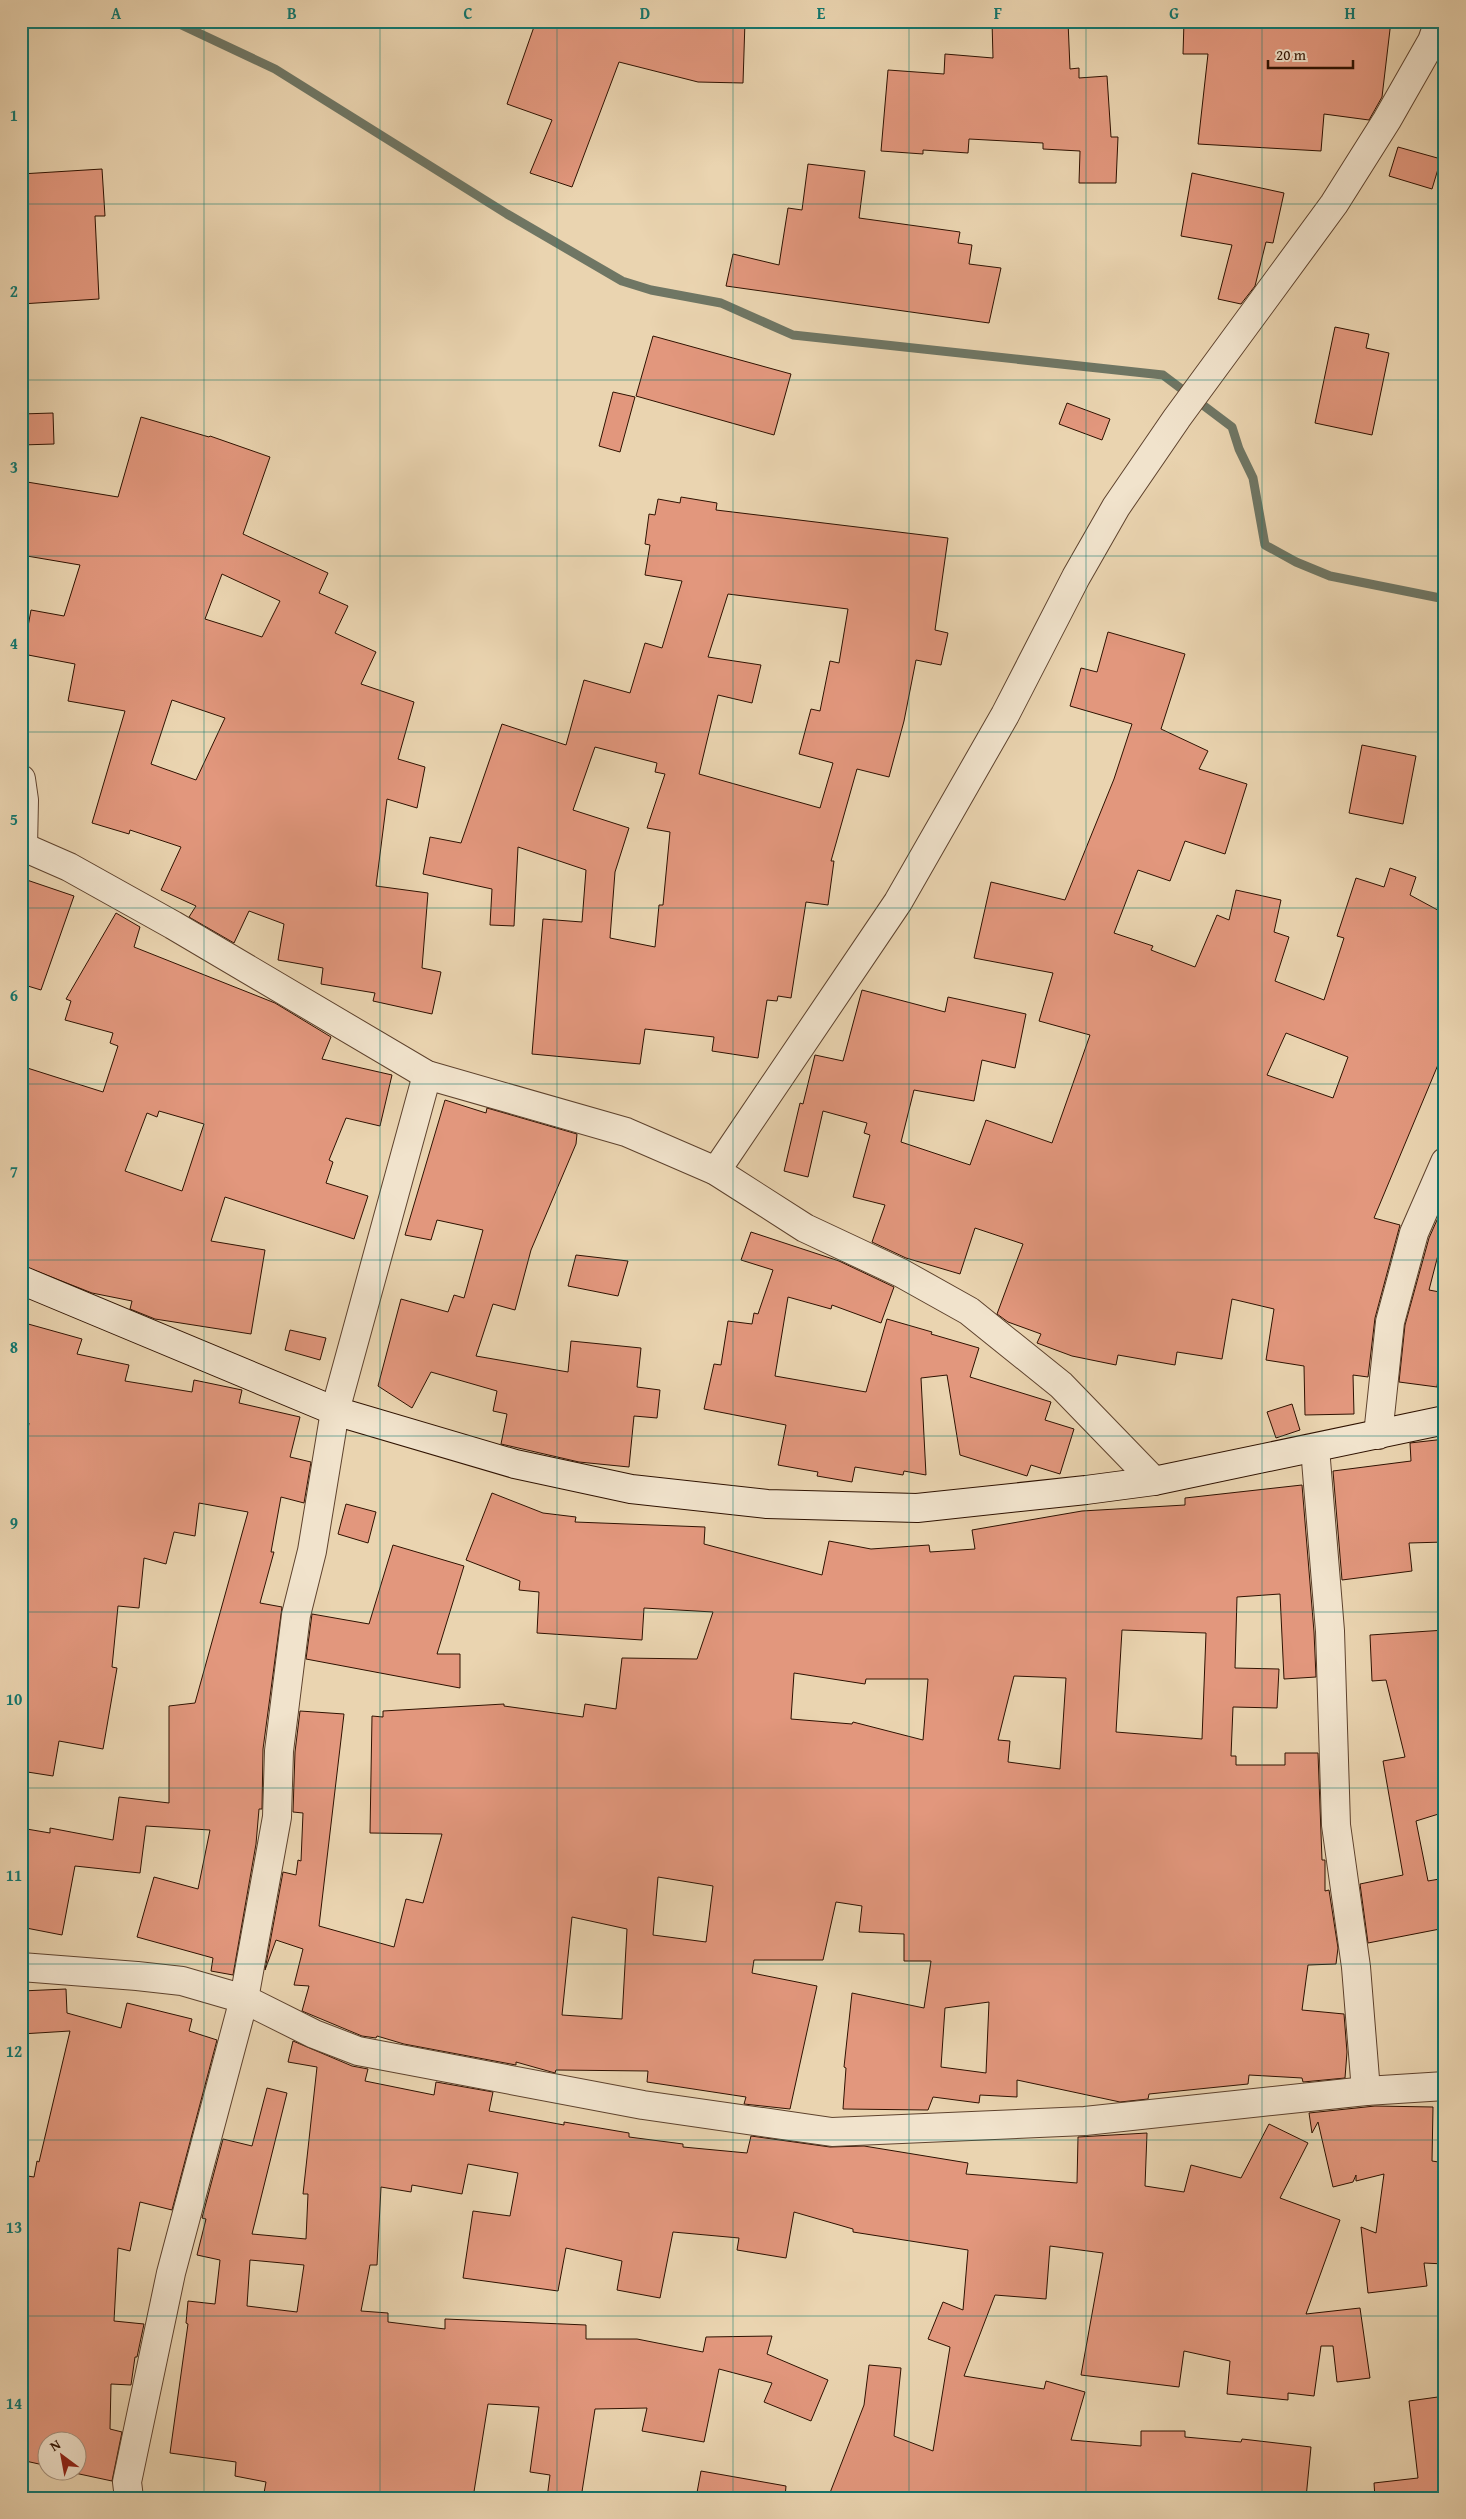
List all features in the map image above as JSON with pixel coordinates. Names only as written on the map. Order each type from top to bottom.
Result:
[{"type":"street","points":[[716,1171],[898,902],[1004,715],[1076,577],[1116,507],[1176,418],[1334,204],[1423,57],[1432,41],[1439,21]]},
{"type":"street","points":[[21,779],[24,800],[22,846],[69,867],[155,915],[427,1074],[626,1132],[716,1171],[805,1228],[901,1273],[969,1311],[1061,1385],[1154,1481]]},
{"type":"street","points":[[129,2498],[127,2482],[171,2273],[244,1999],[277,1818],[279,1751],[296,1615],[312,1551],[335,1411],[427,1074]]},
{"type":"street","points":[[1378,1435],[1390,1322],[1414,1233],[1445,1162]]},
{"type":"street","points":[[21,1280],[335,1411],[525,1466],[631,1489],[767,1504],[917,1508],[1154,1481],[1445,1420]]},
{"type":"street","points":[[1315,1448],[1330,1630],[1336,1825],[1356,1967],[1366,2091]]},
{"type":"street","points":[[21,1967],[137,1976],[182,1982],[244,1999],[314,2034],[358,2051],[643,2105],[832,2132],[1085,2121],[1366,2091],[1445,2086]]},
{"type":"building","points":[[536,21],[745,21],[743,83],[698,82],[619,62],[572,187],[530,173],[552,120],[507,104]]},
{"type":"building","points":[[992,21],[1068,21],[1070,69],[1079,68],[1079,78],[1107,76],[1111,137],[1118,137],[1116,183],[1079,183],[1080,151],[1043,149],[1043,143],[969,139],[968,153],[923,150],[923,154],[881,151],[888,70],[944,74],[945,54],[993,58]]},
{"type":"building","points":[[1184,21],[1391,21],[1382,97],[1369,120],[1324,114],[1321,151],[1198,144],[1208,54],[1183,54]]},
{"type":"building","points":[[1398,147],[1441,159],[1432,189],[1389,176]]},
{"type":"building","points":[[808,164],[865,171],[859,218],[960,232],[958,243],[972,245],[969,264],[1001,268],[989,323],[726,286],[733,254],[779,265],[788,208],[802,210]]},
{"type":"building","points":[[102,169],[105,216],[95,216],[99,299],[21,304],[21,174]]},
{"type":"building","points":[[1192,173],[1284,193],[1273,243],[1266,242],[1255,286],[1241,304],[1218,299],[1232,245],[1181,236]]},
{"type":"building","points":[[1335,327],[1369,334],[1366,348],[1389,353],[1372,435],[1315,423]]},
{"type":"building","points":[[653,336],[791,374],[774,435],[636,396]]},
{"type":"building","points":[[613,392],[635,397],[620,452],[599,446]]},
{"type":"building","points":[[1067,403],[1110,419],[1102,440],[1059,424]]},
{"type":"building","points":[[53,413],[54,444],[21,445],[21,414]]},
{"type":"building","points":[[141,417],[210,436],[270,457],[243,534],[328,573],[319,593],[348,606],[335,633],[376,652],[361,684],[414,702],[398,759],[425,767],[417,808],[387,799],[376,886],[428,893],[422,968],[441,972],[432,1014],[373,1001],[375,993],[321,984],[323,968],[278,960],[284,924],[249,911],[234,943],[189,917],[196,906],[161,890],[181,847],[130,830],[129,834],[92,823],[125,711],[68,701],[75,664],[23,654],[31,610],[64,616],[80,565],[21,555],[21,481],[118,497]],"holes":[[[222,574],[280,601],[262,637],[205,619]],[[172,700],[225,718],[196,780],[151,764]]]},
{"type":"building","points":[[681,497],[717,503],[716,510],[948,538],[935,630],[948,633],[941,665],[916,660],[904,721],[889,777],[857,769],[831,861],[834,861],[828,905],[806,902],[791,998],[778,996],[777,1001],[767,1000],[758,1058],[712,1051],[714,1037],[645,1029],[640,1064],[532,1054],[543,919],[582,922],[586,870],[518,847],[514,926],[490,925],[492,889],[423,874],[430,837],[461,843],[502,724],[566,745],[584,680],[630,693],[645,643],[662,648],[682,581],[645,575],[650,545],[645,544],[649,514],[655,515],[658,499],[680,503]],"holes":[[[728,594],[848,609],[839,663],[830,661],[820,711],[811,709],[799,754],[833,763],[820,808],[699,774],[718,695],[752,703],[761,665],[708,657]],[[595,747],[657,763],[655,772],[665,774],[647,828],[670,832],[663,905],[659,905],[655,947],[610,938],[615,872],[629,828],[573,810]]]},
{"type":"building","points":[[1108,632],[1185,654],[1161,729],[1208,751],[1199,769],[1247,784],[1225,854],[1185,841],[1170,881],[1138,870],[1114,933],[1153,946],[1151,950],[1195,967],[1217,915],[1229,920],[1236,890],[1281,900],[1274,932],[1289,937],[1275,981],[1324,1000],[1344,938],[1337,936],[1356,878],[1384,887],[1390,868],[1416,877],[1410,895],[1445,914],[1445,1048],[1374,1218],[1400,1225],[1375,1318],[1368,1377],[1353,1375],[1354,1414],[1305,1415],[1304,1366],[1266,1360],[1274,1309],[1232,1299],[1222,1359],[1177,1352],[1175,1365],[1118,1355],[1116,1365],[1072,1356],[1037,1343],[1041,1334],[1008,1322],[997,1314],[1023,1244],[975,1228],[960,1274],[906,1258],[872,1242],[885,1205],[853,1197],[870,1135],[864,1133],[867,1123],[823,1111],[808,1177],[784,1171],[800,1103],[803,1104],[815,1055],[843,1061],[862,990],[945,1012],[948,997],[1026,1014],[1015,1068],[982,1060],[974,1101],[914,1090],[901,1142],[970,1165],[986,1120],[1052,1143],[1090,1035],[1039,1021],[1053,973],[974,958],[991,882],[1065,900],[1114,779],[1132,724],[1070,706],[1081,668],[1097,672]],"holes":[[[1286,1033],[1348,1057],[1333,1098],[1267,1075]]]},
{"type":"building","points":[[1362,745],[1416,756],[1403,824],[1349,813]]},
{"type":"building","points":[[21,878],[74,896],[41,990],[21,984]]},
{"type":"building","points":[[116,913],[140,927],[134,947],[275,1003],[331,1037],[322,1059],[392,1075],[380,1126],[346,1118],[329,1160],[333,1162],[326,1183],[368,1196],[354,1239],[225,1197],[211,1241],[265,1250],[251,1334],[155,1319],[130,1309],[132,1301],[92,1293],[21,1265],[21,1066],[103,1092],[118,1046],[110,1043],[113,1033],[65,1020],[71,1001],[66,999]],"holes":[[[159,1111],[204,1124],[182,1191],[125,1171],[147,1113],[157,1117]]]},
{"type":"building","points":[[445,1100],[486,1113],[487,1108],[577,1134],[576,1144],[531,1250],[515,1310],[493,1304],[476,1356],[568,1372],[571,1341],[641,1348],[637,1387],[660,1390],[657,1418],[634,1416],[629,1467],[579,1462],[501,1444],[507,1414],[493,1411],[497,1391],[431,1372],[412,1408],[378,1386],[401,1299],[448,1312],[454,1295],[464,1298],[483,1230],[437,1220],[431,1240],[405,1235]]},
{"type":"building","points":[[1445,1202],[1445,1228],[1429,1290],[1445,1293],[1445,1324],[1437,1387],[1399,1382],[1405,1325],[1429,1238]]},
{"type":"building","points":[[751,1232],[839,1261],[894,1287],[881,1323],[832,1305],[831,1309],[788,1297],[775,1376],[866,1392],[887,1319],[979,1348],[970,1377],[1051,1402],[1045,1420],[1074,1429],[1060,1474],[1031,1465],[1027,1476],[960,1455],[947,1375],[921,1378],[926,1475],[904,1471],[903,1475],[855,1467],[852,1482],[817,1476],[818,1472],[778,1465],[786,1425],[704,1409],[714,1364],[721,1365],[728,1321],[752,1324],[754,1313],[758,1314],[773,1270],[741,1260]]},
{"type":"building","points":[[576,1255],[628,1261],[618,1296],[568,1286]]},
{"type":"building","points":[[21,1322],[82,1339],[77,1354],[129,1365],[125,1381],[192,1392],[194,1380],[242,1390],[239,1403],[300,1417],[290,1457],[311,1462],[304,1503],[281,1497],[271,1552],[274,1552],[260,1603],[282,1607],[263,1749],[262,1809],[259,1809],[256,1844],[233,1975],[211,1971],[213,1958],[137,1937],[154,1877],[198,1889],[210,1830],[146,1826],[140,1873],[75,1866],[62,1935],[21,1927],[21,1828],[50,1833],[50,1828],[113,1840],[119,1797],[169,1803],[169,1706],[195,1703],[248,1512],[199,1503],[195,1536],[174,1532],[166,1564],[144,1558],[139,1608],[118,1606],[112,1667],[117,1668],[103,1749],[59,1741],[53,1776],[21,1771],[22,1465],[29,1423],[21,1422]]},
{"type":"building","points":[[290,1330],[326,1338],[320,1360],[285,1350]]},
{"type":"building","points":[[1292,1404],[1300,1430],[1276,1438],[1267,1412]]},
{"type":"building","points":[[1445,1439],[1445,1542],[1409,1543],[1412,1571],[1342,1580],[1333,1471],[1411,1461],[1410,1443]]},
{"type":"building","points":[[1302,1485],[1316,1677],[1284,1679],[1280,1594],[1237,1597],[1235,1668],[1279,1669],[1277,1708],[1233,1707],[1231,1756],[1236,1756],[1236,1765],[1285,1765],[1285,1753],[1318,1753],[1322,1860],[1325,1860],[1325,1891],[1329,1890],[1338,1948],[1336,1964],[1308,1965],[1302,2010],[1344,2014],[1347,2052],[1345,2078],[1303,2082],[1302,2078],[1249,2075],[1248,2084],[1149,2094],[1148,2099],[1120,2102],[1017,2080],[1017,2097],[980,2095],[979,2103],[933,2097],[928,2110],[843,2109],[846,2068],[844,2067],[852,1993],[924,2008],[931,1961],[904,1961],[904,1934],[859,1932],[862,1906],[836,1902],[823,1960],[754,1960],[752,1973],[817,1986],[790,2109],[744,2104],[746,2097],[647,2082],[648,2071],[556,2070],[555,2073],[516,2062],[516,2065],[404,2044],[377,2036],[376,2038],[362,2036],[302,2011],[309,1986],[294,1985],[303,1949],[276,1940],[265,1970],[283,1872],[296,1875],[298,1860],[301,1861],[303,1813],[293,1812],[295,1752],[300,1711],[344,1714],[319,1926],[394,1947],[406,1899],[423,1903],[442,1834],[370,1833],[372,1716],[383,1717],[383,1711],[504,1704],[504,1706],[583,1717],[585,1704],[616,1709],[622,1658],[697,1659],[713,1612],[644,1608],[642,1640],[537,1633],[539,1592],[519,1590],[520,1581],[466,1560],[492,1493],[543,1513],[576,1517],[575,1522],[705,1527],[704,1544],[822,1575],[829,1541],[871,1549],[929,1545],[930,1552],[975,1549],[972,1530],[1082,1511],[1185,1505],[1185,1498]],"holes":[[[1122,1630],[1206,1633],[1202,1739],[1116,1732]],[[794,1673],[865,1684],[866,1679],[928,1679],[923,1740],[853,1722],[852,1724],[791,1719]],[[1014,1676],[1066,1678],[1060,1769],[1008,1762],[1010,1741],[998,1740]],[[658,1877],[713,1886],[706,1942],[653,1935]],[[572,1917],[627,1929],[622,2019],[562,2015]],[[989,2002],[986,2073],[941,2067],[945,2008]]]},
{"type":"building","points":[[346,1504],[376,1512],[368,1543],[338,1534]]},
{"type":"building","points":[[393,1545],[464,1566],[437,1654],[460,1654],[460,1688],[306,1659],[312,1614],[369,1624]]},
{"type":"building","points":[[1445,1630],[1445,1812],[1416,1821],[1428,1881],[1445,1878],[1445,1928],[1368,1943],[1360,1884],[1403,1875],[1383,1761],[1405,1757],[1386,1680],[1372,1681],[1370,1635]]},
{"type":"building","points":[[66,1989],[67,2013],[121,2028],[127,2003],[192,2019],[189,2031],[217,2040],[172,2210],[140,2202],[130,2251],[118,2248],[114,2321],[144,2324],[137,2357],[135,2357],[131,2385],[111,2384],[110,2429],[122,2432],[112,2481],[88,2476],[88,2432],[38,2432],[38,2464],[21,2460],[21,2175],[34,2177],[70,2031],[21,2034],[21,1991]]},
{"type":"building","points":[[293,2041],[352,2066],[368,2069],[365,2081],[434,2095],[436,2082],[493,2092],[489,2111],[564,2125],[564,2122],[629,2133],[629,2137],[683,2144],[683,2147],[747,2153],[751,2136],[830,2147],[864,2146],[968,2163],[966,2174],[1077,2183],[1078,2137],[1147,2133],[1145,2186],[1184,2192],[1191,2165],[1241,2178],[1269,2124],[1308,2143],[1280,2198],[1340,2220],[1306,2314],[1360,2308],[1370,2378],[1337,2382],[1333,2346],[1321,2346],[1314,2396],[1288,2393],[1288,2400],[1227,2394],[1230,2361],[1184,2351],[1179,2387],[1081,2375],[1103,2253],[1050,2246],[1046,2299],[995,2295],[964,2376],[1044,2389],[1046,2381],[1085,2392],[1071,2440],[1141,2446],[1141,2431],[1185,2431],[1185,2437],[1241,2442],[1242,2439],[1311,2447],[1306,2498],[828,2498],[864,2405],[869,2365],[901,2368],[894,2436],[933,2451],[950,2347],[928,2339],[943,2302],[963,2310],[968,2250],[853,2232],[853,2229],[794,2212],[786,2258],[737,2250],[739,2238],[673,2232],[660,2298],[617,2290],[622,2261],[566,2248],[558,2291],[463,2278],[473,2211],[510,2216],[518,2173],[468,2164],[462,2194],[412,2185],[411,2192],[381,2187],[377,2265],[370,2265],[361,2311],[388,2313],[388,2322],[445,2329],[445,2319],[586,2325],[586,2339],[637,2339],[703,2352],[706,2337],[772,2336],[767,2354],[828,2380],[811,2421],[764,2402],[772,2383],[719,2369],[704,2442],[642,2431],[647,2408],[595,2409],[581,2498],[547,2498],[550,2475],[530,2472],[539,2407],[488,2404],[473,2498],[286,2498],[264,2493],[266,2482],[235,2476],[236,2462],[170,2453],[188,2324],[186,2323],[188,2301],[215,2304],[220,2260],[197,2255],[206,2219],[202,2218],[223,2139],[252,2146],[267,2088],[287,2093],[252,2234],[306,2239],[308,2194],[303,2194],[317,2067],[288,2062]],"holes":[[[250,2260],[304,2265],[297,2312],[247,2306]]]},
{"type":"building","points":[[1375,2106],[1433,2107],[1432,2161],[1445,2163],[1445,2264],[1424,2263],[1427,2286],[1368,2293],[1361,2227],[1376,2233],[1384,2174],[1356,2181],[1356,2175],[1353,2182],[1333,2187],[1318,2122],[1312,2133],[1309,2113]]},
{"type":"building","points":[[1445,2396],[1445,2498],[1375,2498],[1374,2483],[1418,2478],[1409,2401]]},
{"type":"building","points":[[701,2471],[786,2486],[785,2498],[696,2498]]},
{"type":"waterway","points":[[173,21],[275,69],[507,214],[622,281],[651,290],[721,303],[793,335],[1163,375],[1232,427],[1239,449],[1253,478],[1265,545],[1296,562],[1330,576],[1445,599]]}]
